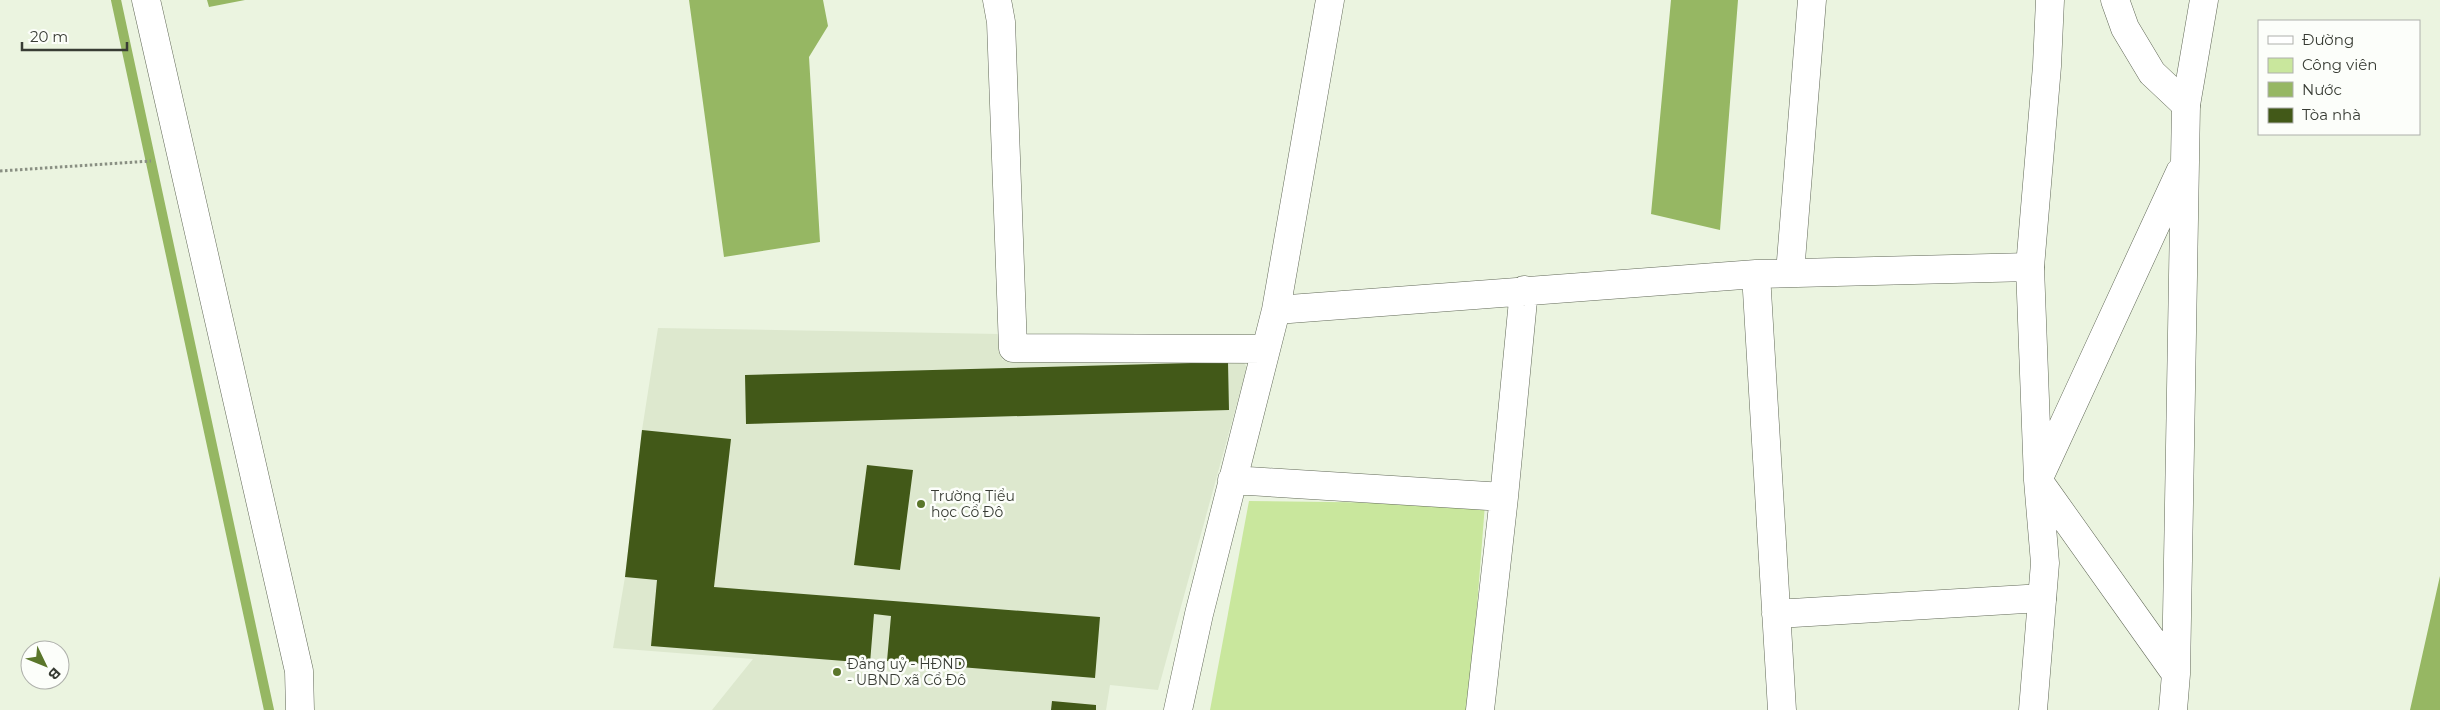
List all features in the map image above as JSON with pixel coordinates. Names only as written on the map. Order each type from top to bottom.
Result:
[{"type":"street","points":[[146,0],[299,671],[300,710]]},
{"type":"street","points":[[997,0],[1001,22],[1013,348],[1266,349]]},
{"type":"street","points":[[1178,710],[1199,614],[1276,310],[1330,0]]},
{"type":"street","points":[[1790,273],[1812,0]]},
{"type":"street","points":[[2033,710],[2045,563],[2038,480],[2030,267],[2047,66],[2050,0]]},
{"type":"street","points":[[2115,0],[2125,28],[2152,72],[2186,105]]},
{"type":"street","points":[[2173,710],[2176,674],[2186,105],[2204,0]]},
{"type":"street","points":[[2038,480],[2185,162]]},
{"type":"street","points":[[1276,310],[1756,274],[2030,267]]},
{"type":"street","points":[[1756,274],[1782,710]]},
{"type":"street","points":[[1480,710],[1504,497],[1524,290]]},
{"type":"street","points":[[1232,480],[1504,497]]},
{"type":"street","points":[[2038,480],[2176,674]]},
{"type":"street","points":[[1776,614],[2042,598]]},
{"type":"path","points":[[0,171],[152,161],[182,163]]},
{"type":"shaded area","name":"Trường Tiểu học Cổ Đô","points":[[658,328],[1000,334],[1002,360],[1237,353],[1247,367],[1158,690],[1110,685],[1106,710],[712,710],[753,659],[613,648],[625,577],[642,430]]},
{"type":"green space","points":[[1249,501],[1485,504],[1469,710],[1210,710]]},
{"type":"water","points":[[207,0],[245,0],[209,7]]},
{"type":"water","points":[[689,0],[823,0],[828,26],[809,57],[820,242],[724,257]]},
{"type":"water","points":[[1671,0],[1738,0],[1720,230],[1651,214]]},
{"type":"water","points":[[2440,576],[2440,710],[2410,710]]},
{"type":"building","points":[[1228,362],[1229,410],[746,424],[745,375]]},
{"type":"building","points":[[642,430],[731,439],[714,587],[1100,617],[1095,678],[887,661],[891,616],[874,614],[870,663],[651,646],[657,580],[625,577]]},
{"type":"building","points":[[867,465],[913,470],[900,570],[854,565]]},
{"type":"building","points":[[1052,701],[1096,705],[1096,710],[1051,710]]},
{"type":"waterway","points":[[116,0],[269,710]]},
{"type":"place","name":"Trường Tiểu học Cổ Đô","points":[[921,504]]},
{"type":"place","name":"Đảng uỷ - HĐND - UBND xã Cổ Đô","points":[[837,672]]}]
